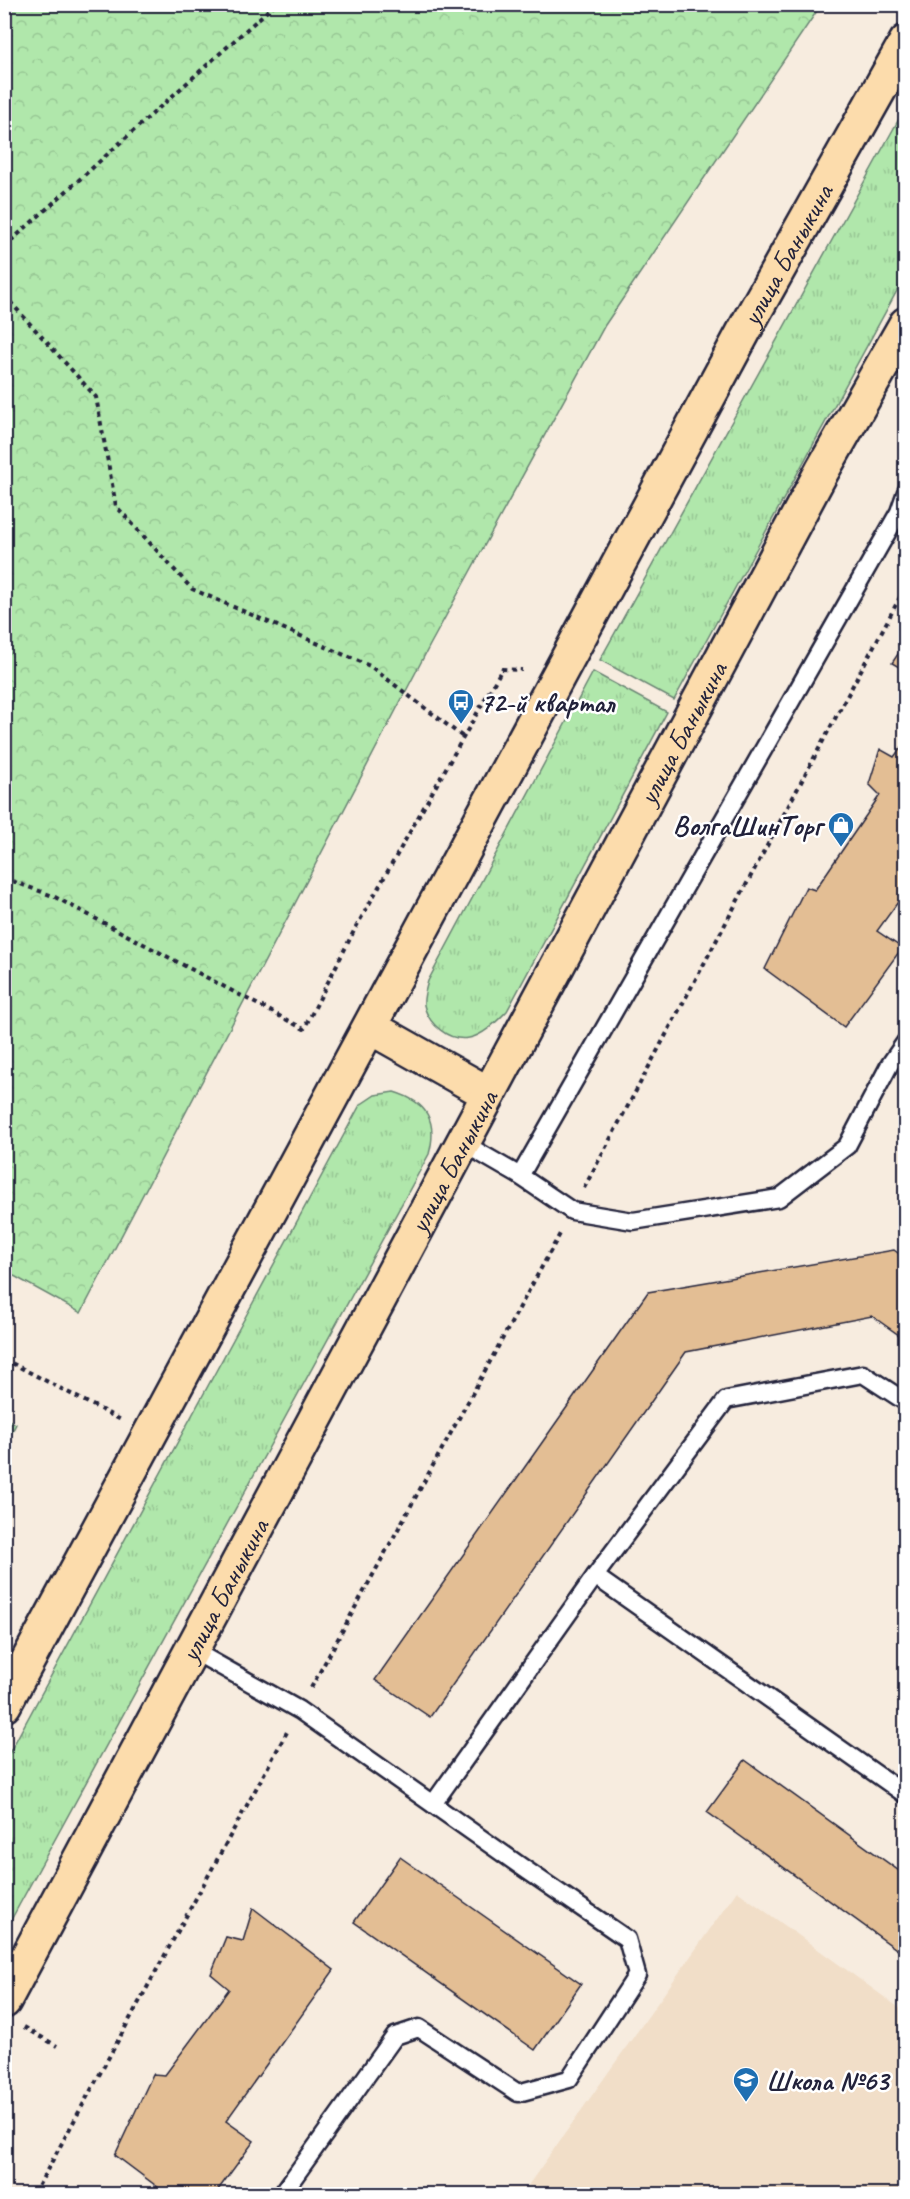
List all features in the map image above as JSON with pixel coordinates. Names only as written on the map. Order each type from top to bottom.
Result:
[{"type":"main road","name":"улица Баныкина","points":[[4,1705],[752,318],[906,42]]},
{"type":"main road","name":"улица Баныкина","points":[[13,2014],[192,1650],[822,471],[906,324]]},
{"type":"main road","points":[[370,1027],[489,1094]]},
{"type":"lane","points":[[520,1176],[902,514],[906,492]]},
{"type":"lane","points":[[463,1143],[520,1176],[572,1211],[633,1221],[779,1198],[847,1146],[890,1064],[906,1041]]},
{"type":"lane","points":[[433,1804],[595,1576],[726,1400],[863,1374],[906,1401]]},
{"type":"lane","points":[[595,1576],[906,1795]]},
{"type":"lane","points":[[192,1650],[299,1710],[627,1938],[637,1975],[569,2079],[518,2092],[418,2028],[395,2036],[282,2194]]},
{"type":"path","points":[[4,247],[275,4]]},
{"type":"path","points":[[4,295],[96,396],[116,506],[192,589],[370,666],[463,737]]},
{"type":"path","points":[[34,2194],[572,1211],[906,586]]},
{"type":"path","points":[[4,878],[53,896],[304,1029],[355,929],[502,669],[561,672]]},
{"type":"path","points":[[4,1359],[150,1435]]},
{"type":"path","points":[[13,2014],[57,2046]]},
{"type":"shaded area","name":"Школа №63","points":[[737,1891],[905,2012],[905,2194],[522,2194]]},
{"type":"green space","points":[[4,5],[821,5],[605,325],[430,645],[81,1313],[5,1271]]},
{"type":"green space","points":[[905,108],[905,276],[674,700],[600,660]]},
{"type":"green space","points":[[593,672],[667,712],[507,1011],[490,1028],[480,1034],[461,1039],[454,1037],[440,1030],[426,1012],[424,999],[428,981]]},
{"type":"green space","points":[[394,1092],[415,1101],[427,1114],[432,1132],[429,1154],[5,1931],[5,1761],[360,1105],[375,1095]]},
{"type":"green space","points":[[5,1418],[16,1424],[5,1446]]},
{"type":"building","points":[[906,642],[906,671],[892,663]]},
{"type":"building","points":[[906,741],[906,891],[877,931],[902,948],[844,1027],[765,969],[806,887],[815,890],[880,795],[869,784],[880,749],[894,757]]},
{"type":"building","points":[[894,1250],[906,1259],[906,1340],[872,1316],[686,1352],[430,1717],[375,1680],[648,1292]]},
{"type":"building","points":[[745,1760],[906,1876],[906,1956],[707,1812]]},
{"type":"building","points":[[400,1857],[581,1984],[535,2050],[354,1922]]},
{"type":"building","points":[[253,1908],[334,1970],[226,2121],[254,2141],[215,2194],[167,2194],[115,2155],[153,2074],[165,2075],[229,1989],[211,1974],[226,1937],[243,1941]]},
{"type":"place","name":"72-й квартал","points":[[461,725]]},
{"type":"place","name":"ВолгаШинТорг","points":[[841,848]]},
{"type":"place","name":"Школа №63","points":[[746,2103]]}]
